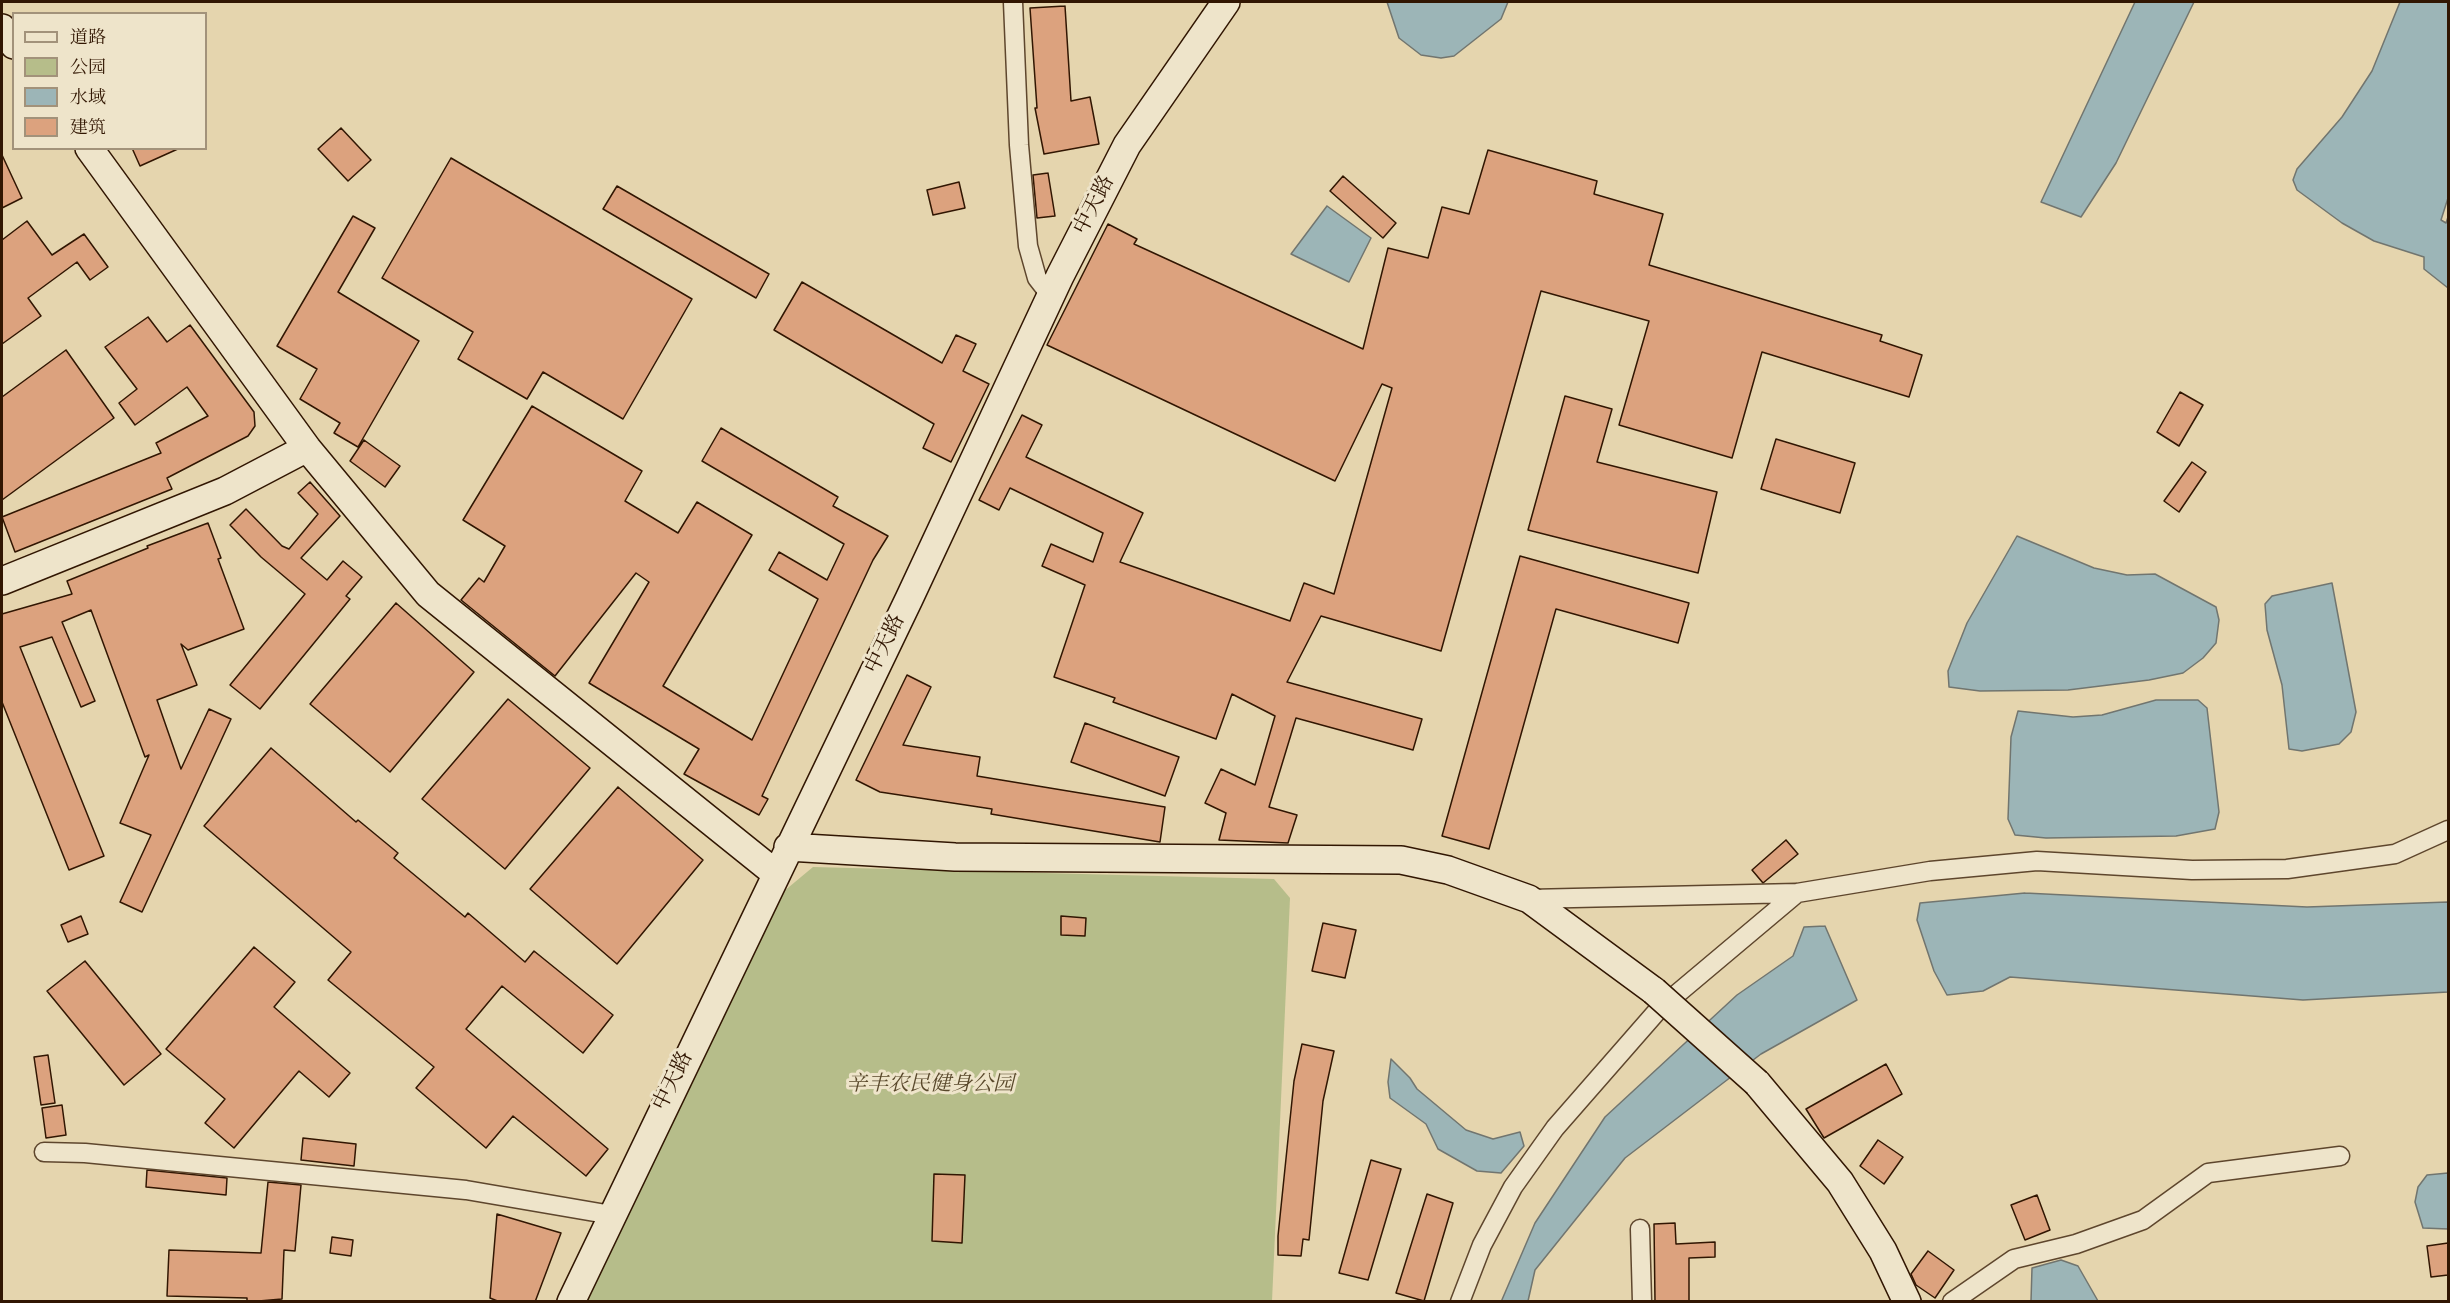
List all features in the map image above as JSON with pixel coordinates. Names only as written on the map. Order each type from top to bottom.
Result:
[{"type":"main road","name":"中天路","points":[[571,1302],[775,873],[909,599],[1051,296],[1127,145],[1226,2]]},
{"type":"main road","points":[[2,28],[12,42]]},
{"type":"main road","points":[[90,150],[307,448],[428,594],[775,873]]},
{"type":"main road","points":[[2,581],[225,490],[307,448]]},
{"type":"main road","points":[[788,847],[955,857],[1401,860],[1448,870],[1530,899],[1654,991],[1757,1083],[1840,1182],[1883,1251],[1907,1302]]},
{"type":"street","points":[[1013,2],[1019,145],[1028,246],[1037,278],[1051,296]]},
{"type":"street","points":[[1530,899],[1797,893],[1930,871],[2037,861],[2192,870],[2287,869],[2395,854],[2448,830]]},
{"type":"street","points":[[1460,1302],[1482,1245],[1513,1188],[1555,1128],[1659,1009],[1797,893]]},
{"type":"street","points":[[44,1152],[85,1153],[466,1190],[612,1215]]},
{"type":"street","points":[[1952,1302],[2014,1259],[2076,1244],[2143,1220],[2208,1173],[2340,1156]]},
{"type":"street","points":[[1640,1229],[1642,1302]]},
{"type":"green space","name":"辛丰农民健身公园","points":[[813,867],[1274,879],[1290,898],[1272,1301],[583,1302],[783,892]]},
{"type":"water","points":[[1387,2],[1508,2],[1501,19],[1454,56],[1441,58],[1421,55],[1399,38]]},
{"type":"water","points":[[2135,2],[2194,2],[2116,163],[2081,217],[2041,202]]},
{"type":"water","points":[[2400,2],[2448,2],[2448,198],[2441,220],[2446,223],[2448,217],[2448,288],[2424,269],[2424,257],[2374,241],[2342,223],[2297,190],[2293,180],[2297,169],[2342,117],[2372,71]]},
{"type":"water","points":[[1327,206],[1371,238],[1349,282],[1291,254]]},
{"type":"water","points":[[2017,536],[2094,568],[2127,575],[2155,574],[2216,607],[2219,620],[2216,643],[2203,658],[2183,673],[2149,680],[2068,690],[1980,691],[1949,687],[1948,671],[1967,623]]},
{"type":"water","points":[[2332,583],[2356,712],[2351,732],[2339,744],[2302,751],[2289,749],[2282,685],[2267,630],[2265,604],[2272,596]]},
{"type":"water","points":[[2156,700],[2198,700],[2207,708],[2219,812],[2215,829],[2176,836],[2046,838],[2015,835],[2008,819],[2011,737],[2018,711],[2073,717],[2102,715]]},
{"type":"water","points":[[2025,893],[2307,907],[2448,902],[2448,992],[2303,1000],[2010,977],[1983,991],[1947,995],[1934,971],[1917,920],[1920,903]]},
{"type":"water","points":[[1825,926],[1857,1000],[1761,1054],[1625,1158],[1535,1270],[1528,1301],[1501,1302],[1535,1223],[1605,1117],[1737,995],[1793,956],[1804,927]]},
{"type":"water","points":[[1391,1059],[1410,1078],[1417,1089],[1466,1130],[1493,1139],[1520,1132],[1524,1146],[1501,1173],[1477,1171],[1438,1149],[1426,1124],[1390,1098],[1388,1082]]},
{"type":"water","points":[[2448,1173],[2448,1229],[2423,1228],[2415,1202],[2418,1187],[2427,1175]]},
{"type":"water","points":[[2061,1260],[2078,1266],[2098,1301],[2031,1301],[2032,1268]]},
{"type":"building","points":[[1065,6],[1071,101],[1090,97],[1099,144],[1044,154],[1035,108],[1037,108],[1030,8]]},
{"type":"building","points":[[341,128],[371,160],[348,181],[318,149]]},
{"type":"building","points":[[133,150],[176,150],[140,166]]},
{"type":"building","points":[[1488,150],[1597,181],[1594,194],[1663,214],[1649,265],[1882,335],[1880,341],[1922,355],[1909,397],[1762,352],[1732,458],[1619,425],[1649,321],[1541,291],[1441,651],[1321,616],[1287,682],[1422,719],[1413,750],[1296,718],[1269,807],[1297,815],[1288,843],[1219,840],[1226,813],[1205,803],[1221,769],[1255,785],[1275,716],[1232,694],[1216,739],[1113,702],[1115,698],[1054,677],[1085,585],[1042,566],[1051,544],[1093,562],[1103,533],[1010,488],[999,510],[979,500],[1022,415],[1042,425],[1026,457],[1143,513],[1120,562],[1290,621],[1304,583],[1334,594],[1392,388],[1382,384],[1335,481],[1047,345],[1108,224],[1137,239],[1134,244],[1363,349],[1388,248],[1428,258],[1442,207],[1469,214]]},
{"type":"building","points":[[2,155],[22,198],[2,208]]},
{"type":"building","points":[[451,158],[692,299],[623,419],[543,372],[527,399],[458,359],[473,332],[382,278]]},
{"type":"building","points":[[1048,173],[1055,216],[1037,218],[1033,175]]},
{"type":"building","points":[[1343,176],[1396,223],[1383,238],[1330,191]]},
{"type":"building","points":[[959,182],[965,208],[933,215],[927,190]]},
{"type":"building","points":[[617,186],[769,274],[756,298],[603,209]]},
{"type":"building","points":[[353,216],[375,228],[338,292],[419,341],[358,447],[334,433],[340,423],[300,399],[317,369],[277,346]]},
{"type":"building","points":[[27,221],[52,255],[84,234],[108,267],[90,280],[77,262],[28,298],[41,316],[2,344],[2,240]]},
{"type":"building","points":[[802,282],[942,363],[956,335],[976,344],[963,371],[989,384],[951,462],[923,448],[934,424],[774,330]]},
{"type":"building","points":[[148,317],[167,342],[190,325],[254,412],[255,426],[248,436],[167,478],[172,489],[15,552],[2,517],[161,453],[156,443],[208,416],[187,387],[135,425],[119,403],[137,389],[105,347]]},
{"type":"building","points":[[66,350],[114,418],[2,500],[2,397]]},
{"type":"building","points":[[2180,392],[2203,405],[2179,446],[2157,432]]},
{"type":"building","points":[[1565,396],[1612,409],[1597,462],[1717,492],[1698,573],[1528,530]]},
{"type":"building","points":[[532,406],[642,471],[625,501],[678,533],[697,502],[752,535],[663,686],[752,740],[818,599],[769,570],[779,552],[827,580],[844,544],[702,461],[721,428],[838,497],[833,506],[888,536],[873,560],[762,796],[768,799],[759,815],[684,774],[699,749],[589,683],[649,582],[636,573],[555,676],[461,600],[479,578],[484,582],[505,546],[463,520]]},
{"type":"building","points":[[1776,439],[1855,463],[1840,513],[1761,489]]},
{"type":"building","points":[[364,440],[400,466],[385,487],[350,461]]},
{"type":"building","points":[[2192,462],[2206,472],[2179,512],[2164,501]]},
{"type":"building","points":[[310,482],[340,516],[301,558],[327,580],[343,561],[362,577],[346,596],[350,599],[260,709],[230,685],[305,594],[261,557],[230,525],[246,509],[282,546],[289,549],[318,514],[298,493]]},
{"type":"building","points":[[208,523],[221,558],[218,559],[244,629],[188,650],[181,644],[197,685],[157,700],[181,769],[209,709],[231,719],[142,912],[120,902],[151,835],[120,823],[149,755],[145,757],[91,610],[62,622],[95,701],[81,707],[52,637],[20,647],[104,856],[69,870],[2,702],[2,614],[72,594],[67,581],[148,548],[147,546]]},
{"type":"building","points":[[1520,556],[1689,603],[1678,643],[1556,609],[1489,849],[1442,836]]},
{"type":"building","points":[[396,603],[474,672],[390,772],[310,704]]},
{"type":"building","points":[[907,675],[931,687],[903,745],[980,757],[977,776],[1165,807],[1160,842],[991,814],[992,809],[880,792],[856,780]]},
{"type":"building","points":[[508,699],[590,768],[505,869],[422,799]]},
{"type":"building","points":[[1085,723],[1179,757],[1165,796],[1071,762]]},
{"type":"building","points":[[271,748],[356,822],[358,820],[398,853],[394,858],[465,917],[468,913],[525,962],[534,951],[613,1015],[583,1053],[502,986],[466,1029],[608,1149],[586,1176],[513,1116],[486,1148],[416,1088],[434,1067],[328,980],[351,952],[204,826]]},
{"type":"building","points":[[618,787],[703,860],[617,964],[530,889]]},
{"type":"building","points":[[1786,840],[1798,854],[1763,883],[1752,870]]},
{"type":"building","points":[[81,916],[88,934],[68,942],[61,925]]},
{"type":"building","points":[[1061,916],[1086,918],[1085,936],[1061,935]]},
{"type":"building","points":[[1323,923],[1356,930],[1345,978],[1312,971]]},
{"type":"building","points":[[254,947],[295,982],[274,1007],[350,1073],[329,1097],[299,1071],[234,1148],[205,1123],[225,1099],[166,1049]]},
{"type":"building","points":[[85,961],[161,1054],[124,1085],[47,991]]},
{"type":"building","points":[[1302,1044],[1334,1051],[1323,1101],[1309,1240],[1303,1239],[1301,1256],[1278,1255],[1294,1081]]},
{"type":"building","points":[[48,1055],[55,1103],[41,1105],[34,1057]]},
{"type":"building","points":[[1886,1064],[1902,1094],[1824,1138],[1806,1109]]},
{"type":"building","points":[[62,1105],[66,1135],[46,1138],[42,1108]]},
{"type":"building","points":[[303,1138],[356,1144],[354,1166],[301,1160]]},
{"type":"building","points":[[1878,1140],[1903,1157],[1884,1184],[1860,1166]]},
{"type":"building","points":[[1371,1160],[1401,1169],[1368,1280],[1339,1273]]},
{"type":"building","points":[[147,1170],[227,1178],[226,1195],[146,1187]]},
{"type":"building","points":[[934,1174],[965,1175],[962,1243],[932,1241]]},
{"type":"building","points":[[268,1182],[301,1185],[295,1251],[284,1250],[282,1299],[247,1302],[247,1298],[167,1296],[169,1250],[261,1253]]},
{"type":"building","points":[[1427,1194],[1453,1203],[1424,1301],[1396,1293]]},
{"type":"building","points":[[2037,1195],[2050,1230],[2025,1240],[2011,1205]]},
{"type":"building","points":[[497,1214],[561,1233],[535,1302],[500,1302],[490,1298]]},
{"type":"building","points":[[1675,1223],[1676,1244],[1715,1242],[1715,1257],[1689,1258],[1689,1301],[1655,1301],[1654,1224]]},
{"type":"building","points":[[332,1237],[353,1240],[351,1256],[330,1253]]},
{"type":"building","points":[[2448,1243],[2448,1275],[2431,1277],[2427,1246]]},
{"type":"building","points":[[1928,1251],[1954,1270],[1935,1298],[1916,1285],[1911,1274]]}]
